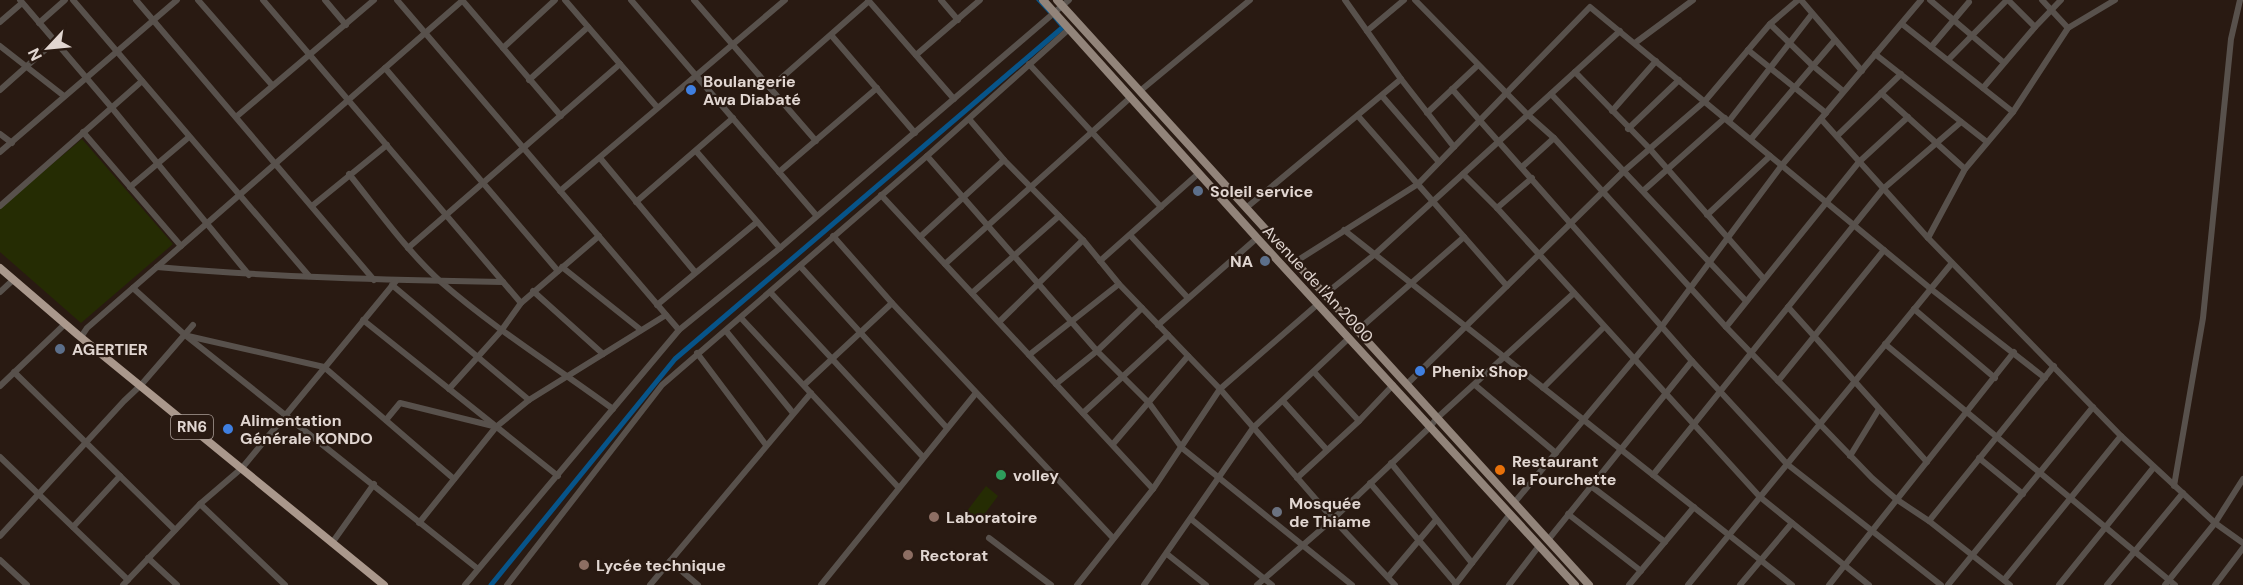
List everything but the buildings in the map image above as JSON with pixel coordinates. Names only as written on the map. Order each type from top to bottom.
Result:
[{"type":"highway","name":"RN6","points":[[0,268],[65,324],[384,585]]},
{"type":"main road","name":"Avenue de l'An 2000","points":[[1043,0],[1257,238],[1575,585]]},
{"type":"main road","name":"Avenue de l'An 2000","points":[[1063,2],[1294,262],[1589,585]]},
{"type":"street","points":[[39,23],[65,0]]},
{"type":"street","points":[[73,0],[309,276]]},
{"type":"street","points":[[136,0],[374,280]]},
{"type":"street","points":[[0,152],[177,0]]},
{"type":"street","points":[[198,0],[272,85]]},
{"type":"street","points":[[263,0],[521,303]]},
{"type":"street","points":[[325,0],[346,25]]},
{"type":"street","points":[[236,117],[374,0]]},
{"type":"street","points":[[397,0],[679,330]]},
{"type":"street","points":[[81,336],[87,328],[462,0],[561,116]]},
{"type":"street","points":[[502,48],[555,0]]},
{"type":"street","points":[[565,0],[657,107]]},
{"type":"street","points":[[632,0],[816,216]]},
{"type":"street","points":[[695,0],[816,141]]},
{"type":"street","points":[[560,191],[785,0]]},
{"type":"street","points":[[941,0],[958,20]]},
{"type":"street","points":[[916,55],[980,0]]},
{"type":"street","points":[[1140,91],[1250,0]]},
{"type":"street","points":[[1345,0],[1401,79],[1454,147]]},
{"type":"street","points":[[1367,31],[1404,0]]},
{"type":"street","points":[[1415,0],[1527,114],[1554,138],[1726,327],[1850,456],[1896,499],[1929,521],[2010,585]]},
{"type":"street","points":[[1635,44],[1693,0]]},
{"type":"street","points":[[1407,384],[1624,171],[1649,148],[1679,126],[1705,100],[1770,24],[1799,0],[1862,71]]},
{"type":"street","points":[[1514,503],[1585,421],[1662,326],[1782,165],[1921,0]]},
{"type":"street","points":[[1930,0],[2003,62]]},
{"type":"street","points":[[1948,60],[2007,0],[2035,27]]},
{"type":"street","points":[[2042,0],[2068,28]]},
{"type":"street","points":[[1983,88],[2003,62],[2061,0]]},
{"type":"street","points":[[1928,238],[1965,169],[2013,111],[2068,28],[2115,0]]},
{"type":"street","points":[[2175,486],[2203,318],[2230,51],[2240,0]]},
{"type":"street","points":[[0,22],[21,1],[249,275]]},
{"type":"street","points":[[770,87],[868,1],[954,99]]},
{"type":"street","points":[[465,585],[679,330],[915,133],[1063,2]]},
{"type":"street","points":[[1931,47],[1969,2]]},
{"type":"street","points":[[1294,262],[1418,184],[1590,7],[1931,289],[2045,378]]},
{"type":"street","points":[[1643,191],[1727,120],[1812,14]]},
{"type":"street","points":[[1770,24],[1812,65],[1843,91]]},
{"type":"street","points":[[1902,24],[2013,111]]},
{"type":"street","points":[[530,80],[588,27]]},
{"type":"street","points":[[507,585],[662,385],[927,156],[1069,29]]},
{"type":"street","points":[[1324,295],[1374,255],[1620,31]]},
{"type":"street","points":[[831,35],[915,133]]},
{"type":"street","points":[[1751,140],[1835,40]]},
{"type":"street","points":[[0,90],[55,41]]},
{"type":"street","points":[[0,46],[64,96]]},
{"type":"street","points":[[1748,50],[1826,112]]},
{"type":"street","points":[[1875,54],[1988,142]]},
{"type":"street","points":[[1612,111],[1656,61]]},
{"type":"street","points":[[408,248],[620,64]]},
{"type":"street","points":[[1029,64],[1161,207]]},
{"type":"street","points":[[1427,113],[1479,64]]},
{"type":"street","points":[[386,68],[560,269],[642,330]]},
{"type":"street","points":[[1575,72],[1649,148],[1764,279]]},
{"type":"street","points":[[1837,136],[1901,74]]},
{"type":"street","points":[[1246,208],[1401,79]]},
{"type":"street","points":[[0,206],[142,81]]},
{"type":"street","points":[[1628,129],[1679,81]]},
{"type":"street","points":[[779,172],[877,88]]},
{"type":"street","points":[[1452,89],[1786,464],[1941,585]]},
{"type":"street","points":[[1881,93],[1965,169]]},
{"type":"street","points":[[1551,94],[1746,301]]},
{"type":"street","points":[[1382,96],[1439,162]]},
{"type":"street","points":[[945,264],[1131,97]]},
{"type":"street","points":[[1359,116],[1507,286]]},
{"type":"street","points":[[1726,327],[1859,162],[1908,117]]},
{"type":"street","points":[[636,202],[733,118]]},
{"type":"street","points":[[969,119],[1004,160],[1083,240],[1119,284],[1220,389],[1333,519],[1395,585]]},
{"type":"street","points":[[1821,119],[1928,238],[2121,436],[2215,523],[2243,543]]},
{"type":"street","points":[[1653,475],[1883,189],[1961,122]]},
{"type":"street","points":[[83,132],[181,246]]},
{"type":"street","points":[[0,134],[12,143]]},
{"type":"street","points":[[130,187],[189,137]]},
{"type":"street","points":[[1521,167],[1554,138]]},
{"type":"street","points":[[312,206],[387,145]]},
{"type":"street","points":[[696,151],[780,248]]},
{"type":"street","points":[[927,156],[1097,351],[1125,376],[1149,403],[1182,448],[1352,585]]},
{"type":"street","points":[[1707,215],[1770,156]]},
{"type":"street","points":[[600,158],[695,272]]},
{"type":"street","points":[[920,237],[1004,160]]},
{"type":"street","points":[[1100,261],[1199,173]]},
{"type":"street","points":[[349,174],[408,248],[440,281],[501,331],[613,409]]},
{"type":"street","points":[[1463,174],[1497,208],[1760,497],[1869,585]]},
{"type":"street","points":[[1497,208],[1532,178]]},
{"type":"street","points":[[881,195],[1153,489]]},
{"type":"street","points":[[972,293],[1059,216]]},
{"type":"street","points":[[657,305],[757,222]]},
{"type":"street","points":[[1344,230],[1792,585]]},
{"type":"street","points":[[1130,235],[1188,298]]},
{"type":"street","points":[[449,389],[501,331],[521,303],[598,236]]},
{"type":"street","points":[[833,236],[892,303],[1113,538]]},
{"type":"street","points":[[1358,330],[1464,237]]},
{"type":"street","points":[[1158,325],[1257,238]]},
{"type":"street","points":[[999,322],[1083,240]]},
{"type":"street","points":[[1778,381],[1884,249]]},
{"type":"street","points":[[1688,585],[1952,263]]},
{"type":"street","points":[[800,266],[947,429]]},
{"type":"street","points":[[157,267],[394,283],[503,282]]},
{"type":"street","points":[[0,292],[14,280]]},
{"type":"street","points":[[0,457],[73,527],[126,583],[200,504],[242,468],[284,414],[394,283]]},
{"type":"street","points":[[394,283],[529,400]]},
{"type":"street","points":[[1029,355],[1119,284]]},
{"type":"street","points":[[133,288],[185,335],[478,569]]},
{"type":"street","points":[[533,291],[603,354]]},
{"type":"street","points":[[771,292],[923,457]]},
{"type":"street","points":[[1257,585],[1333,519],[1436,419],[1574,293]]},
{"type":"street","points":[[804,385],[892,303]]},
{"type":"street","points":[[1077,585],[1153,489],[1220,389],[1318,303]]},
{"type":"street","points":[[1788,307],[1927,462]]},
{"type":"street","points":[[1056,384],[1097,351],[1142,308]]},
{"type":"street","points":[[1914,309],[1995,378]]},
{"type":"street","points":[[419,523],[496,426],[529,400],[666,315]]},
{"type":"street","points":[[741,318],[899,488]]},
{"type":"street","points":[[363,320],[558,476]]},
{"type":"street","points":[[0,386],[65,324]]},
{"type":"street","points":[[0,536],[193,326]]},
{"type":"street","points":[[1544,388],[1604,327]]},
{"type":"street","points":[[726,331],[793,412]]},
{"type":"street","points":[[185,335],[324,367],[454,479]]},
{"type":"street","points":[[1083,413],[1168,335]]},
{"type":"street","points":[[1144,585],[1254,428],[1349,338]]},
{"type":"street","points":[[1885,345],[2106,527],[2167,582],[2175,585]]},
{"type":"street","points":[[1829,585],[2014,352]]},
{"type":"street","points":[[697,353],[766,445]]},
{"type":"street","points":[[1113,444],[1188,356]]},
{"type":"street","points":[[1548,540],[1692,361]]},
{"type":"street","points":[[1929,521],[2054,366]]},
{"type":"street","points":[[14,372],[174,531]]},
{"type":"street","points":[[1314,372],[1359,421]]},
{"type":"street","points":[[1475,384],[1556,453]]},
{"type":"street","points":[[1297,478],[1359,421],[1393,385]]},
{"type":"street","points":[[650,585],[811,393]]},
{"type":"street","points":[[821,585],[976,393]]},
{"type":"street","points":[[1283,400],[1327,450]]},
{"type":"street","points":[[386,420],[400,403],[496,426]]},
{"type":"street","points":[[1948,585],[2093,407]]},
{"type":"street","points":[[1850,456],[1880,409]]},
{"type":"street","points":[[2004,580],[2121,436]]},
{"type":"street","points":[[1980,458],[2023,494]]},
{"type":"street","points":[[1391,463],[1472,563]]},
{"type":"street","points":[[2059,585],[2154,467]]},
{"type":"street","points":[[73,527],[120,477]]},
{"type":"street","points":[[2167,582],[2215,523],[2243,479]]},
{"type":"street","points":[[1370,483],[1455,584],[1510,514]]},
{"type":"street","points":[[332,543],[374,484]]},
{"type":"street","points":[[1592,486],[1665,542]]},
{"type":"street","points":[[2107,585],[2182,493]]},
{"type":"street","points":[[200,504],[285,585]]},
{"type":"street","points":[[1629,585],[1694,507]]},
{"type":"street","points":[[1568,514],[1641,571]]},
{"type":"street","points":[[1191,519],[1272,585]]},
{"type":"street","points":[[1388,577],[1436,520]]},
{"type":"street","points":[[1740,585],[1792,523]]},
{"type":"street","points":[[989,538],[1051,585]]},
{"type":"street","points":[[1509,585],[1539,546]]},
{"type":"street","points":[[2215,585],[2243,548]]},
{"type":"street","points":[[1167,554],[1206,585]]},
{"type":"street","points":[[148,558],[177,585]]},
{"type":"street","points":[[0,560],[27,585]]},
{"type":"street","points":[[670,561],[698,585]]},
{"type":"green space","points":[[82,139],[173,244],[81,323],[0,252],[0,208]]},
{"type":"green space","points":[[986,486],[998,496],[980,520],[967,511]]},
{"type":"waterway","points":[[1037,0],[1049,13]]},
{"type":"waterway","points":[[1052,16],[1062,28]]},
{"type":"waterway","points":[[491,585],[675,359],[1062,28]]},
{"type":"place","name":"Boulangerie Awa Diabaté","points":[[691,90]]},
{"type":"place","name":"Soleil service","points":[[1198,191]]},
{"type":"place","name":"NA","points":[[1265,261]]},
{"type":"place","name":"AGERTIER","points":[[60,349]]},
{"type":"place","name":"Phenix Shop","points":[[1420,371]]},
{"type":"place","name":"Alimentation Générale KONDO","points":[[228,429]]},
{"type":"place","name":"Restaurant la Fourchette","points":[[1500,470]]},
{"type":"place","name":"volley","points":[[1001,475]]},
{"type":"place","name":"Mosquée de Thiame","points":[[1277,512]]},
{"type":"place","name":"Laboratoire","points":[[934,517]]},
{"type":"place","name":"Rectorat","points":[[908,555]]},
{"type":"place","name":"Lycée technique","points":[[584,565]]}]
